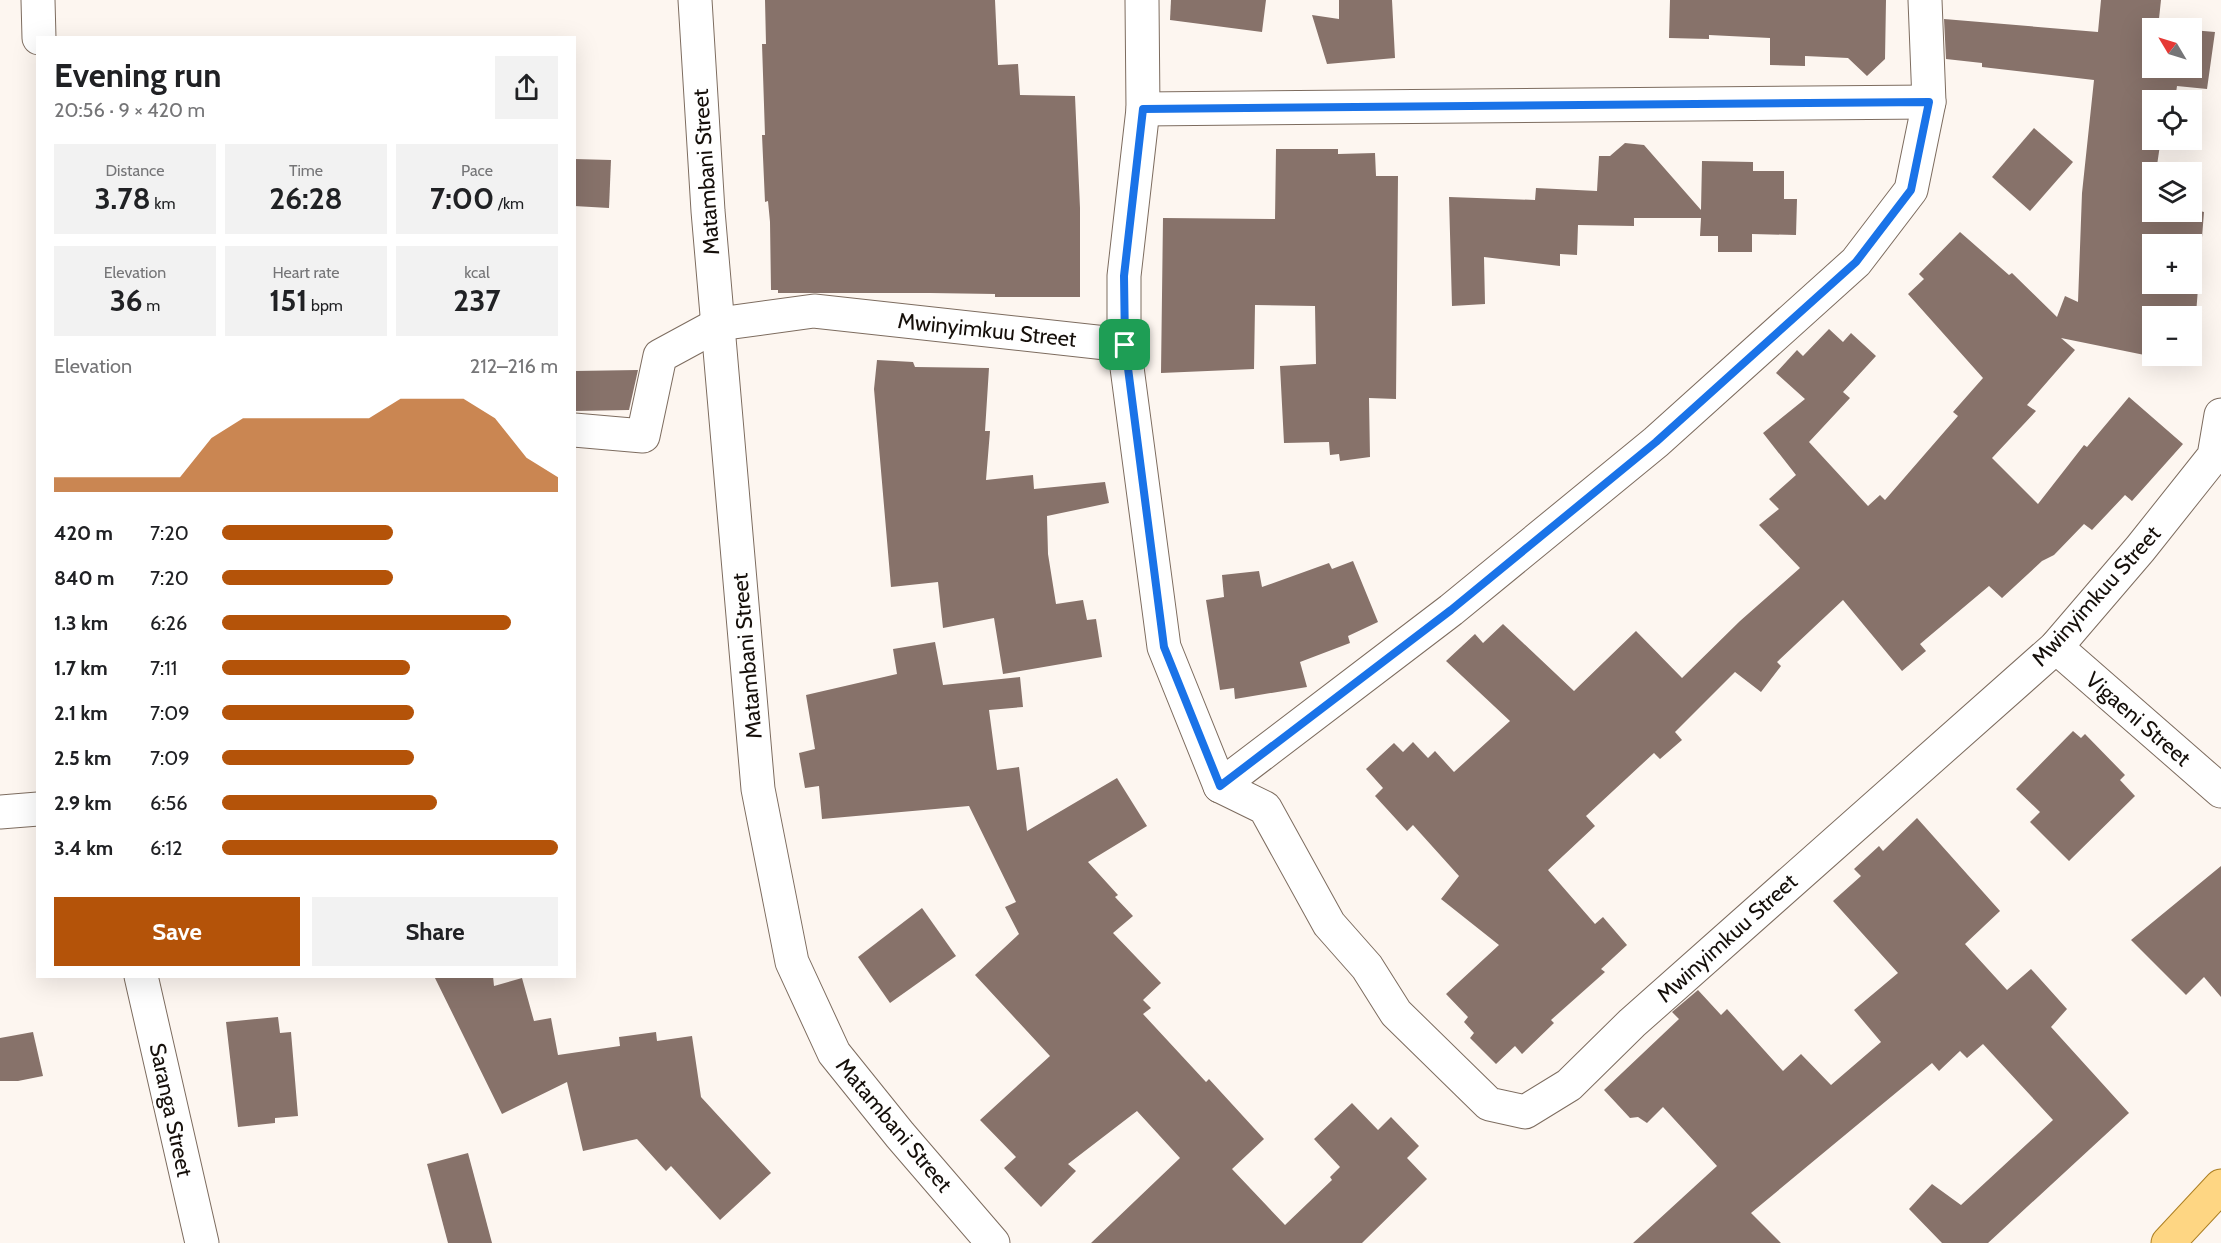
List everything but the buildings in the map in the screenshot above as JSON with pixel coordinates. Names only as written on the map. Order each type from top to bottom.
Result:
[{"type":"main road","points":[[2168,1243],[2221,1186]]},
{"type":"street","points":[[38,0],[39,36]]},
{"type":"street","name":"Matambani Street","points":[[695,0],[708,212],[758,789],[792,962],[834,1053],[993,1243]]},
{"type":"street","points":[[1142,0],[1143,109],[1124,276],[1125,345],[1164,647],[1220,786],[1451,610],[1647,450],[1856,262],[1911,190],[1929,102],[1925,0]]},
{"type":"street","points":[[1143,109],[1929,102]]},
{"type":"street","name":"Mwinyimkuu Street","points":[[719,324],[814,311],[1125,345]]},
{"type":"street","points":[[576,430],[643,436],[660,356],[719,324]]},
{"type":"street","name":"Mwinyimkuu Street","points":[[1220,786],[1264,808],[1329,924],[1367,967],[1396,1013],[1490,1104],[1525,1112],[1569,1085],[1632,1023],[2056,647],[2140,549],[2214,456],[2221,415]]},
{"type":"street","name":"Vigaeni Street","points":[[2056,647],[2221,791]]},
{"type":"street","points":[[0,812],[36,809]]},
{"type":"street","name":"Saranga Street","points":[[141,978],[202,1243]]},
{"type":"route","points":[[1929,102],[1911,190],[1856,262],[1656,442],[1451,610],[1220,786],[1164,647],[1125,345],[1124,276],[1143,109],[1929,102]]}]
